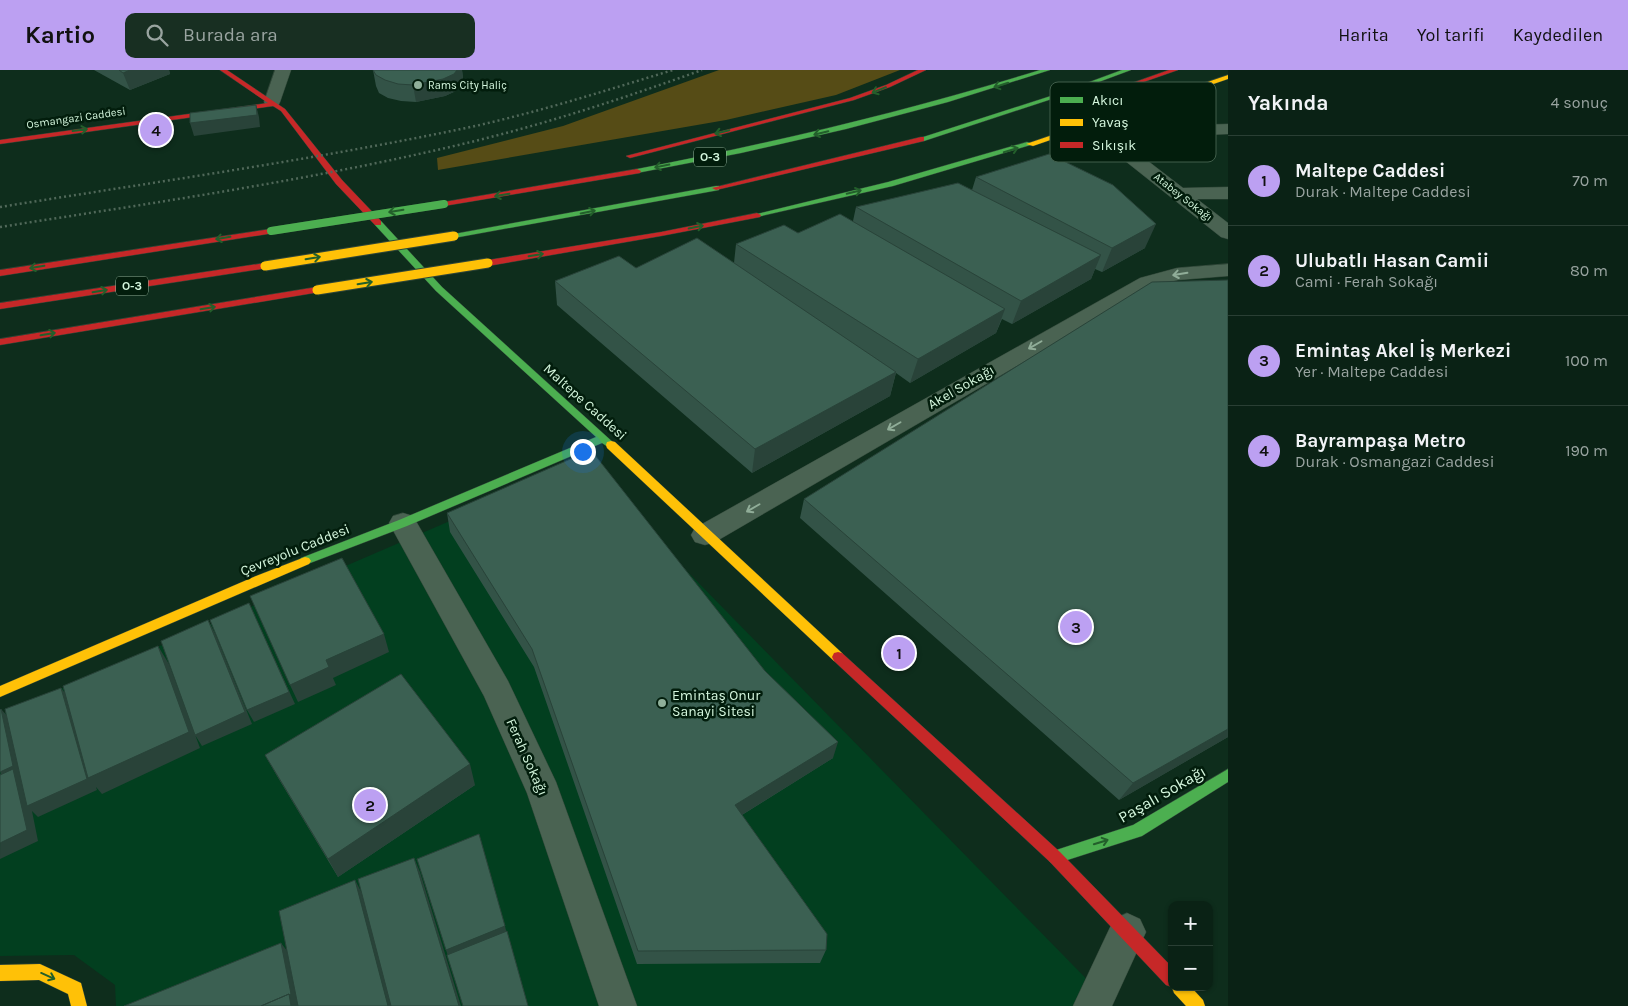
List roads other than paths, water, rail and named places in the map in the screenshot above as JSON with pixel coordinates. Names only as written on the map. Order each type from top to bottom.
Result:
[{"type":"main road","name":"Maltepe Caddesi","points":[[223,70],[283,110],[339,182],[439,289],[603,438],[705,535],[1055,857],[1168,975]]},
{"type":"main road","points":[[622,159],[862,97],[902,81],[923,70]]},
{"type":"main road","name":"O-3","points":[[0,273],[550,187],[677,164],[869,122],[976,93],[1047,70]]},
{"type":"main road","name":"O-3","points":[[1095,82],[1128,70]]},
{"type":"main road","points":[[1141,82],[1175,70]]},
{"type":"main road","points":[[1214,82],[1228,77]]},
{"type":"main road","points":[[869,122],[887,109],[918,95]]},
{"type":"main road","name":"O-3","points":[[0,306],[454,236],[549,220],[739,183],[867,154],[1050,98]]},
{"type":"main road","name":"Osmangazi Caddesi","points":[[0,142],[274,103]]},
{"type":"main road","points":[[918,140],[1005,124]]},
{"type":"main road","points":[[0,342],[681,230],[869,189],[963,164],[1050,136]]},
{"type":"main road","points":[[550,187],[606,164]]},
{"type":"main road","name":"Çevreyolu Caddesi","points":[[0,692],[260,579],[403,523],[603,438]]},
{"type":"main road","name":"Paşalı Sokağı","points":[[1055,857],[1137,831],[1228,775]]},
{"type":"main road","points":[[0,974],[40,972],[75,988],[79,1006]]},
{"type":"main road","points":[[1184,991],[1197,1006]]},
{"type":"street","points":[[274,103],[283,70]]},
{"type":"street","name":"Atabey Sokağı","points":[[1138,162],[1228,233]]},
{"type":"street","points":[[1180,194],[1228,193]]},
{"type":"street","name":"Akel Sokağı","points":[[705,535],[1146,282],[1178,274],[1228,270]]},
{"type":"street","name":"Ferah Sokağı","points":[[403,523],[497,690],[544,793],[618,1006]]},
{"type":"street","points":[[1092,1006],[1127,932]]},
{"type":"railway","points":[[0,207],[408,140],[544,109],[673,70]]},
{"type":"railway","points":[[0,227],[239,189],[416,155],[504,134],[618,99],[702,70]]},
{"type":"place","name":"Rams City Haliç","points":[[418,85]]},
{"type":"place","name":"Bayrampaşa Metro","points":[[156,130]]},
{"type":"place","name":"Emintaş Akel İş Merkezi","points":[[1076,627]]},
{"type":"place","name":"Maltepe Caddesi","points":[[899,653]]},
{"type":"place","name":"Emintaş Onur Sanayi Sitesi","points":[[662,703]]},
{"type":"place","name":"Ulubatlı Hasan Camii","points":[[370,805]]}]
